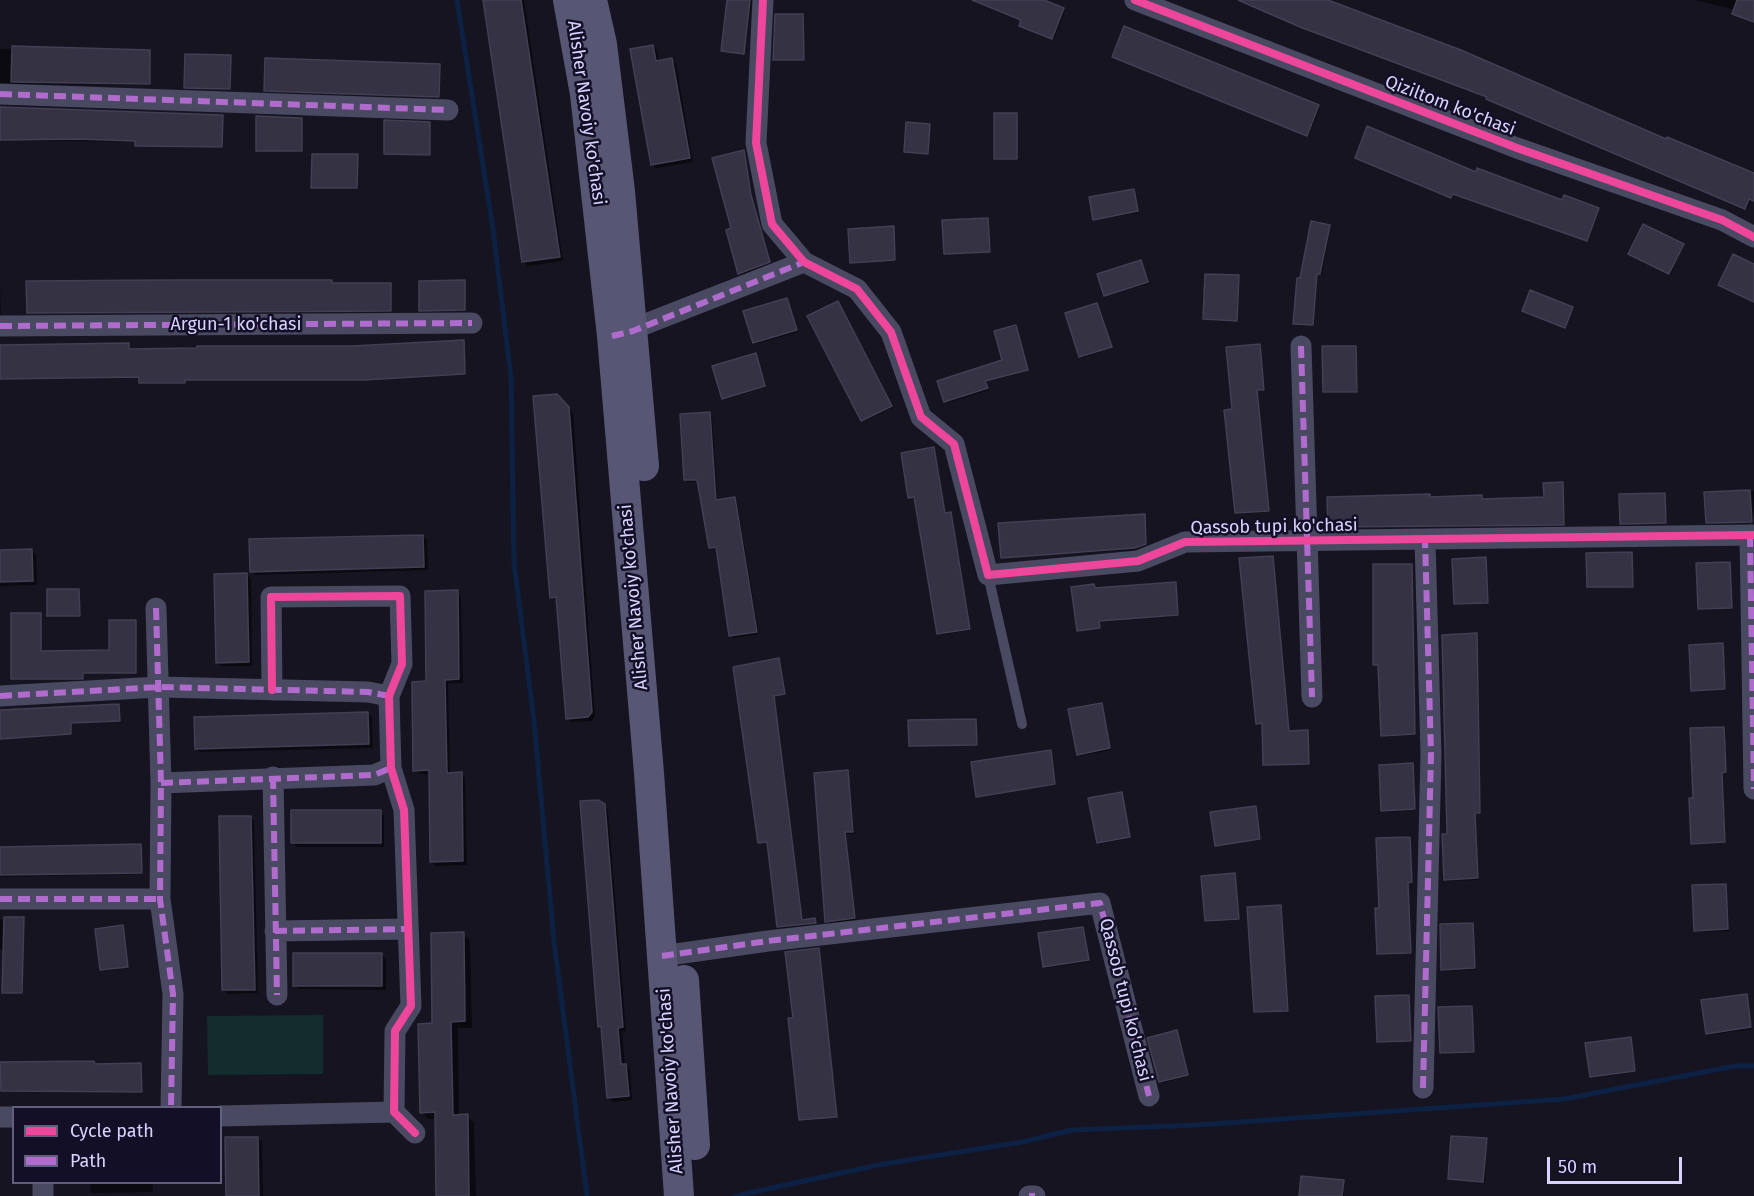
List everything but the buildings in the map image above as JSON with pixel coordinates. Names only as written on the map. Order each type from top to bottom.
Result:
[{"type":"main road","name":"Alisher Navoiy ko'chasi","points":[[568,0],[622,333]]},
{"type":"main road","name":"Alisher Navoiy ko'chasi","points":[[592,0],[602,44],[618,180],[622,333],[691,1196]]},
{"type":"street","points":[[763,0],[756,142],[772,224],[804,262],[857,289],[891,332],[921,417],[954,444],[988,574]]},
{"type":"street","name":"Qiziltom ko'chasi","points":[[1135,0],[1517,148],[1722,220],[1754,237]]},
{"type":"street","points":[[0,94],[448,110]]},
{"type":"street","points":[[622,333],[804,262]]},
{"type":"street","name":"Argun-1 ko'chasi","points":[[0,326],[472,323]]},
{"type":"street","points":[[1301,346],[1312,697]]},
{"type":"street","points":[[1752,535],[1754,789]]},
{"type":"street","name":"Qassob tupi ko'chasi","points":[[988,574],[1138,561],[1185,542],[1752,535]]},
{"type":"street","points":[[1423,1088],[1431,754],[1425,540]]},
{"type":"street","points":[[272,690],[271,597],[400,596],[402,664],[389,696],[391,768],[404,810],[411,1006],[394,1031],[394,1112],[415,1133]]},
{"type":"street","points":[[156,608],[161,783],[160,899],[173,994],[171,1106]]},
{"type":"street","points":[[0,696],[159,687],[368,692],[389,696]]},
{"type":"street","points":[[161,783],[374,775],[391,768]]},
{"type":"street","points":[[273,777],[277,995]]},
{"type":"street","points":[[0,899],[160,899]]},
{"type":"street","name":"Qassob tupi ko'chasi","points":[[672,955],[1100,903],[1149,1096]]},
{"type":"street","points":[[275,931],[408,929]]},
{"type":"street","points":[[222,1116],[394,1112]]},
{"type":"street","points":[[1029,1196],[1035,1196]]},
{"type":"lane","points":[[988,574],[1022,723]]},
{"type":"green space","points":[[323,1015],[323,1074],[208,1075],[207,1016]]},
{"type":"waterway","points":[[457,0],[493,229],[511,378],[514,563],[534,721],[554,942],[587,1196]]},
{"type":"waterway","points":[[735,1196],[883,1164],[1022,1142],[1072,1130],[1197,1125],[1564,1099],[1735,1066],[1754,1066]]},
{"type":"marked path","points":[[0,94],[448,110]]},
{"type":"marked path","points":[[612,336],[633,331],[804,262]]},
{"type":"marked path","points":[[0,326],[472,323]]},
{"type":"marked path","points":[[1301,346],[1312,697]]},
{"type":"marked path","points":[[1750,535],[1754,789]]},
{"type":"marked path","points":[[1423,1088],[1431,754],[1425,540]]},
{"type":"marked path","points":[[156,608],[161,783],[160,899],[173,994],[171,1106]]},
{"type":"marked path","points":[[0,696],[159,687],[368,692],[389,696]]},
{"type":"marked path","points":[[161,783],[374,775],[391,768]]},
{"type":"marked path","points":[[273,777],[277,995]]},
{"type":"marked path","points":[[0,899],[160,899]]},
{"type":"marked path","points":[[662,956],[768,941],[1100,903],[1149,1096]]},
{"type":"marked path","points":[[275,931],[408,929]]},
{"type":"marked path","points":[[1029,1196],[1035,1196]]},
{"type":"cycle path","points":[[763,0],[756,143],[772,224],[804,262],[857,289],[891,332],[921,417],[954,444],[988,575],[1138,561],[1185,542],[1754,535]]},
{"type":"cycle path","points":[[1135,0],[1517,148],[1722,220],[1754,237]]},
{"type":"cycle path","points":[[272,690],[271,597],[400,596],[402,664],[389,696],[391,768],[404,810],[411,1006],[395,1031],[394,1112],[415,1133]]}]
